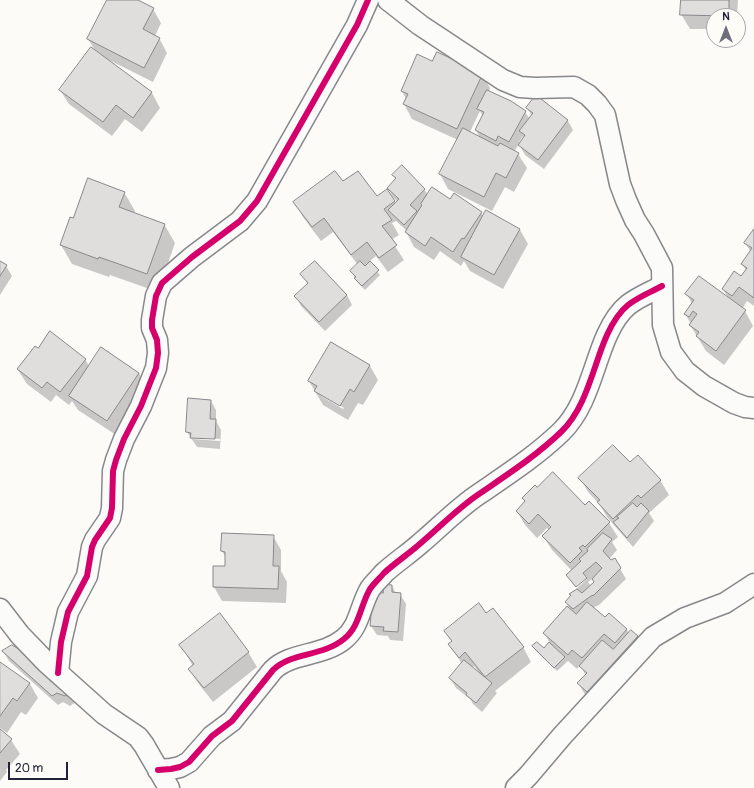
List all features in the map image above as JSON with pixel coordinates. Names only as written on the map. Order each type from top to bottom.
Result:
[{"type":"street","points":[[58,672],[61,642],[68,612],[79,588],[87,576],[92,547],[95,540],[107,524],[111,514],[113,471],[116,460],[124,439],[141,406],[156,368],[158,353],[152,320],[154,304],[162,283],[192,257],[240,221],[257,201],[357,25],[368,0]]},
{"type":"street","points":[[388,0],[420,25],[503,80],[520,87],[574,87],[588,95],[597,104],[605,116],[620,184],[626,200],[635,220],[661,264],[663,274],[663,325],[671,352],[691,376],[717,394],[734,403],[754,408]]},
{"type":"street","points":[[158,770],[180,767],[189,762],[212,736],[232,721],[273,670],[282,662],[330,648],[344,639],[356,626],[371,588],[385,573],[432,533],[447,518],[480,493],[525,463],[561,432],[576,413],[604,343],[618,315],[628,305],[662,286]]},
{"type":"street","points":[[516,788],[653,637],[685,618],[725,603],[754,584]]},
{"type":"street","points":[[0,609],[20,635],[58,672],[104,714],[138,738],[144,745],[169,788]]},
{"type":"building","points":[[107,0],[138,0],[154,8],[143,29],[160,38],[144,68],[87,39]]},
{"type":"building","points":[[681,0],[729,0],[729,8],[706,8],[706,16],[680,15]]},
{"type":"building","points":[[91,47],[152,92],[133,118],[116,105],[103,122],[59,90]]},
{"type":"building","points":[[437,52],[483,73],[457,129],[403,104],[408,94],[401,91],[417,54],[432,61]]},
{"type":"building","points":[[487,90],[511,101],[526,111],[509,142],[498,136],[496,141],[475,130],[484,112],[477,109]]},
{"type":"building","points":[[536,95],[568,120],[538,160],[518,145],[525,135],[519,131],[533,113],[526,108]]},
{"type":"building","points":[[463,128],[498,146],[500,143],[519,153],[506,178],[496,173],[484,197],[439,174]]},
{"type":"building","points":[[402,165],[425,189],[410,205],[417,211],[404,225],[388,210],[399,199],[387,188],[396,178],[392,175]]},
{"type":"building","points":[[335,171],[343,181],[358,171],[377,196],[387,189],[395,201],[384,209],[392,220],[382,226],[397,245],[379,258],[367,242],[351,255],[324,218],[312,227],[293,202]]},
{"type":"building","points":[[88,178],[125,192],[119,207],[165,224],[147,274],[99,257],[98,259],[60,245],[70,217],[73,218]]},
{"type":"building","points":[[432,187],[450,199],[454,193],[482,212],[464,239],[462,238],[453,252],[431,237],[425,246],[405,232]]},
{"type":"building","points":[[486,210],[520,229],[494,275],[461,257]]},
{"type":"building","points":[[754,229],[754,298],[739,287],[732,296],[722,289],[734,271],[741,276],[747,268],[741,264],[752,248],[744,243]]},
{"type":"building","points":[[0,261],[7,265],[0,276]]},
{"type":"building","points":[[315,261],[347,295],[319,322],[294,296],[308,283],[300,274]]},
{"type":"building","points":[[360,261],[365,266],[370,261],[379,270],[362,286],[354,278],[356,277],[350,271]]},
{"type":"building","points":[[699,276],[746,310],[716,351],[696,336],[699,332],[689,325],[697,314],[693,311],[689,317],[684,314],[694,300],[685,294]]},
{"type":"building","points":[[50,331],[86,359],[60,392],[47,382],[42,388],[17,369],[35,346],[38,348]]},
{"type":"building","points":[[331,342],[370,365],[354,392],[350,389],[340,406],[314,391],[317,386],[308,381]]},
{"type":"building","points":[[101,347],[139,373],[107,421],[69,396]]},
{"type":"building","points":[[188,398],[211,400],[210,419],[216,419],[215,439],[190,438],[191,433],[186,432]]},
{"type":"building","points":[[613,445],[630,462],[638,455],[661,480],[641,498],[638,495],[613,519],[597,502],[600,500],[578,478]]},
{"type":"building","points":[[553,472],[585,505],[589,501],[610,522],[585,547],[583,545],[579,548],[582,551],[570,563],[542,536],[551,527],[538,514],[529,524],[516,511],[525,501],[522,498],[535,485],[537,487]]},
{"type":"building","points":[[633,503],[637,507],[641,503],[649,511],[627,538],[613,522],[619,518],[617,517]]},
{"type":"building","points":[[222,533],[274,535],[273,566],[279,566],[278,589],[213,587],[213,566],[225,566],[225,552],[221,551]]},
{"type":"building","points":[[603,533],[612,539],[603,551],[611,560],[615,558],[621,568],[594,595],[573,609],[565,602],[571,595],[569,594],[577,589],[582,593],[594,582],[592,579],[602,568],[596,562],[583,573],[587,578],[576,587],[566,575],[581,561],[579,559]]},
{"type":"building","points":[[383,584],[392,585],[392,592],[401,593],[398,632],[383,631],[384,627],[370,626],[373,592],[383,593]]},
{"type":"building","points":[[587,602],[605,617],[609,613],[627,629],[615,643],[604,634],[582,658],[572,650],[568,655],[543,633],[567,606],[576,614]]},
{"type":"building","points":[[479,603],[486,613],[493,608],[524,647],[485,677],[465,652],[459,658],[448,644],[452,641],[444,631]]},
{"type":"building","points":[[220,613],[249,652],[204,688],[188,669],[194,664],[179,645]]},
{"type":"building","points":[[631,630],[638,636],[587,692],[577,683],[587,673],[579,666],[602,640],[613,649]]},
{"type":"building","points":[[537,642],[544,648],[549,642],[565,657],[554,668],[532,646]]},
{"type":"building","points":[[12,645],[22,651],[71,692],[65,696],[57,693],[52,696],[2,651]]},
{"type":"building","points":[[464,660],[492,683],[476,703],[466,695],[467,693],[449,678]]},
{"type":"building","points":[[0,662],[30,683],[17,701],[13,698],[0,716]]},
{"type":"building","points":[[0,729],[12,739],[0,753]]},
{"type":"cycle path","points":[[58,673],[61,642],[68,612],[87,576],[92,547],[95,540],[110,518],[112,508],[113,471],[116,460],[124,439],[141,406],[156,368],[158,353],[157,340],[152,328],[156,296],[162,283],[192,257],[240,221],[257,201],[357,25],[368,0]]},
{"type":"cycle path","points":[[158,770],[180,767],[189,762],[212,736],[232,721],[273,670],[280,664],[326,649],[344,639],[357,622],[370,589],[384,573],[471,499],[532,457],[561,432],[577,411],[602,347],[616,319],[624,308],[632,302],[662,286]]}]
